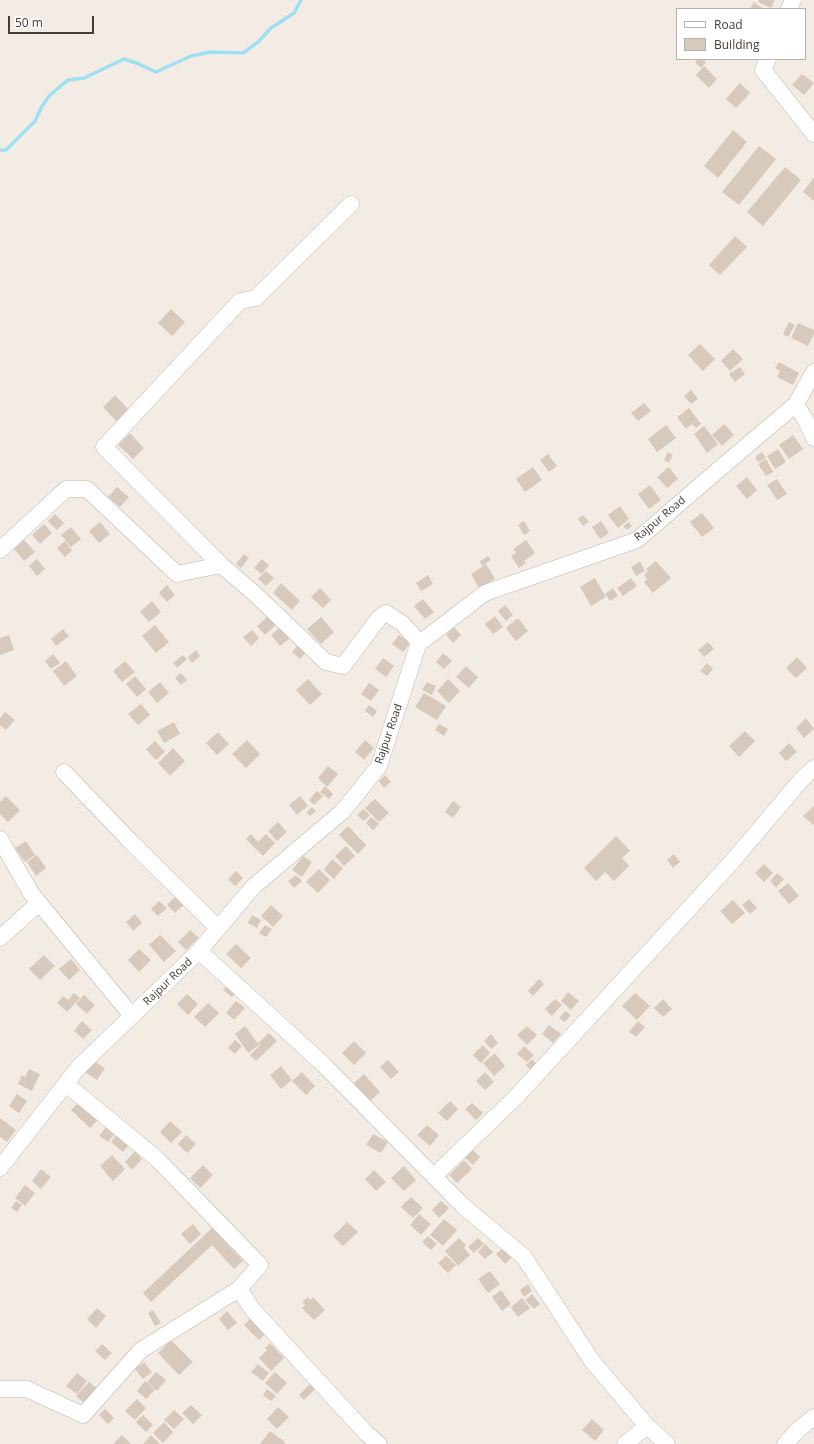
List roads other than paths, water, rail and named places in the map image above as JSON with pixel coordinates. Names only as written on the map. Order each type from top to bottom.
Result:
[{"type":"street","points":[[768,60],[763,70],[814,134]]},
{"type":"street","points":[[351,204],[256,298],[240,301],[104,447],[221,565],[255,594],[326,662],[343,666],[379,618],[386,613],[402,623],[419,642]]},
{"type":"street","name":"Rajpur Road","points":[[0,1168],[78,1068],[199,951],[253,887],[343,811],[379,766],[419,642],[485,593],[637,540],[724,464],[796,404],[814,372]]},
{"type":"street","points":[[796,404],[814,438]]},
{"type":"street","points":[[0,550],[66,490],[87,489],[177,574],[221,565]]},
{"type":"street","points":[[434,1176],[516,1097],[730,864],[802,779],[814,768]]},
{"type":"street","points":[[64,772],[130,841],[218,928]]},
{"type":"street","points":[[0,839],[31,893],[132,1016]]},
{"type":"street","points":[[0,938],[39,903]]},
{"type":"street","points":[[199,951],[323,1064],[463,1206],[524,1257],[592,1361],[647,1426],[667,1444]]},
{"type":"street","points":[[0,1389],[27,1389],[83,1415],[142,1350],[240,1289],[260,1265],[157,1159],[66,1084]]},
{"type":"street","points":[[240,1289],[253,1310],[366,1433],[379,1444]]},
{"type":"street","points":[[785,1444],[797,1431],[814,1417]]},
{"type":"street","points":[[625,1444],[647,1426]]},
{"type":"waterway","points":[[0,150],[6,150],[35,121],[42,106],[50,95],[68,80],[84,78],[124,59],[156,72],[191,56],[210,52],[243,53],[258,42],[271,28],[294,13],[301,0]]}]
